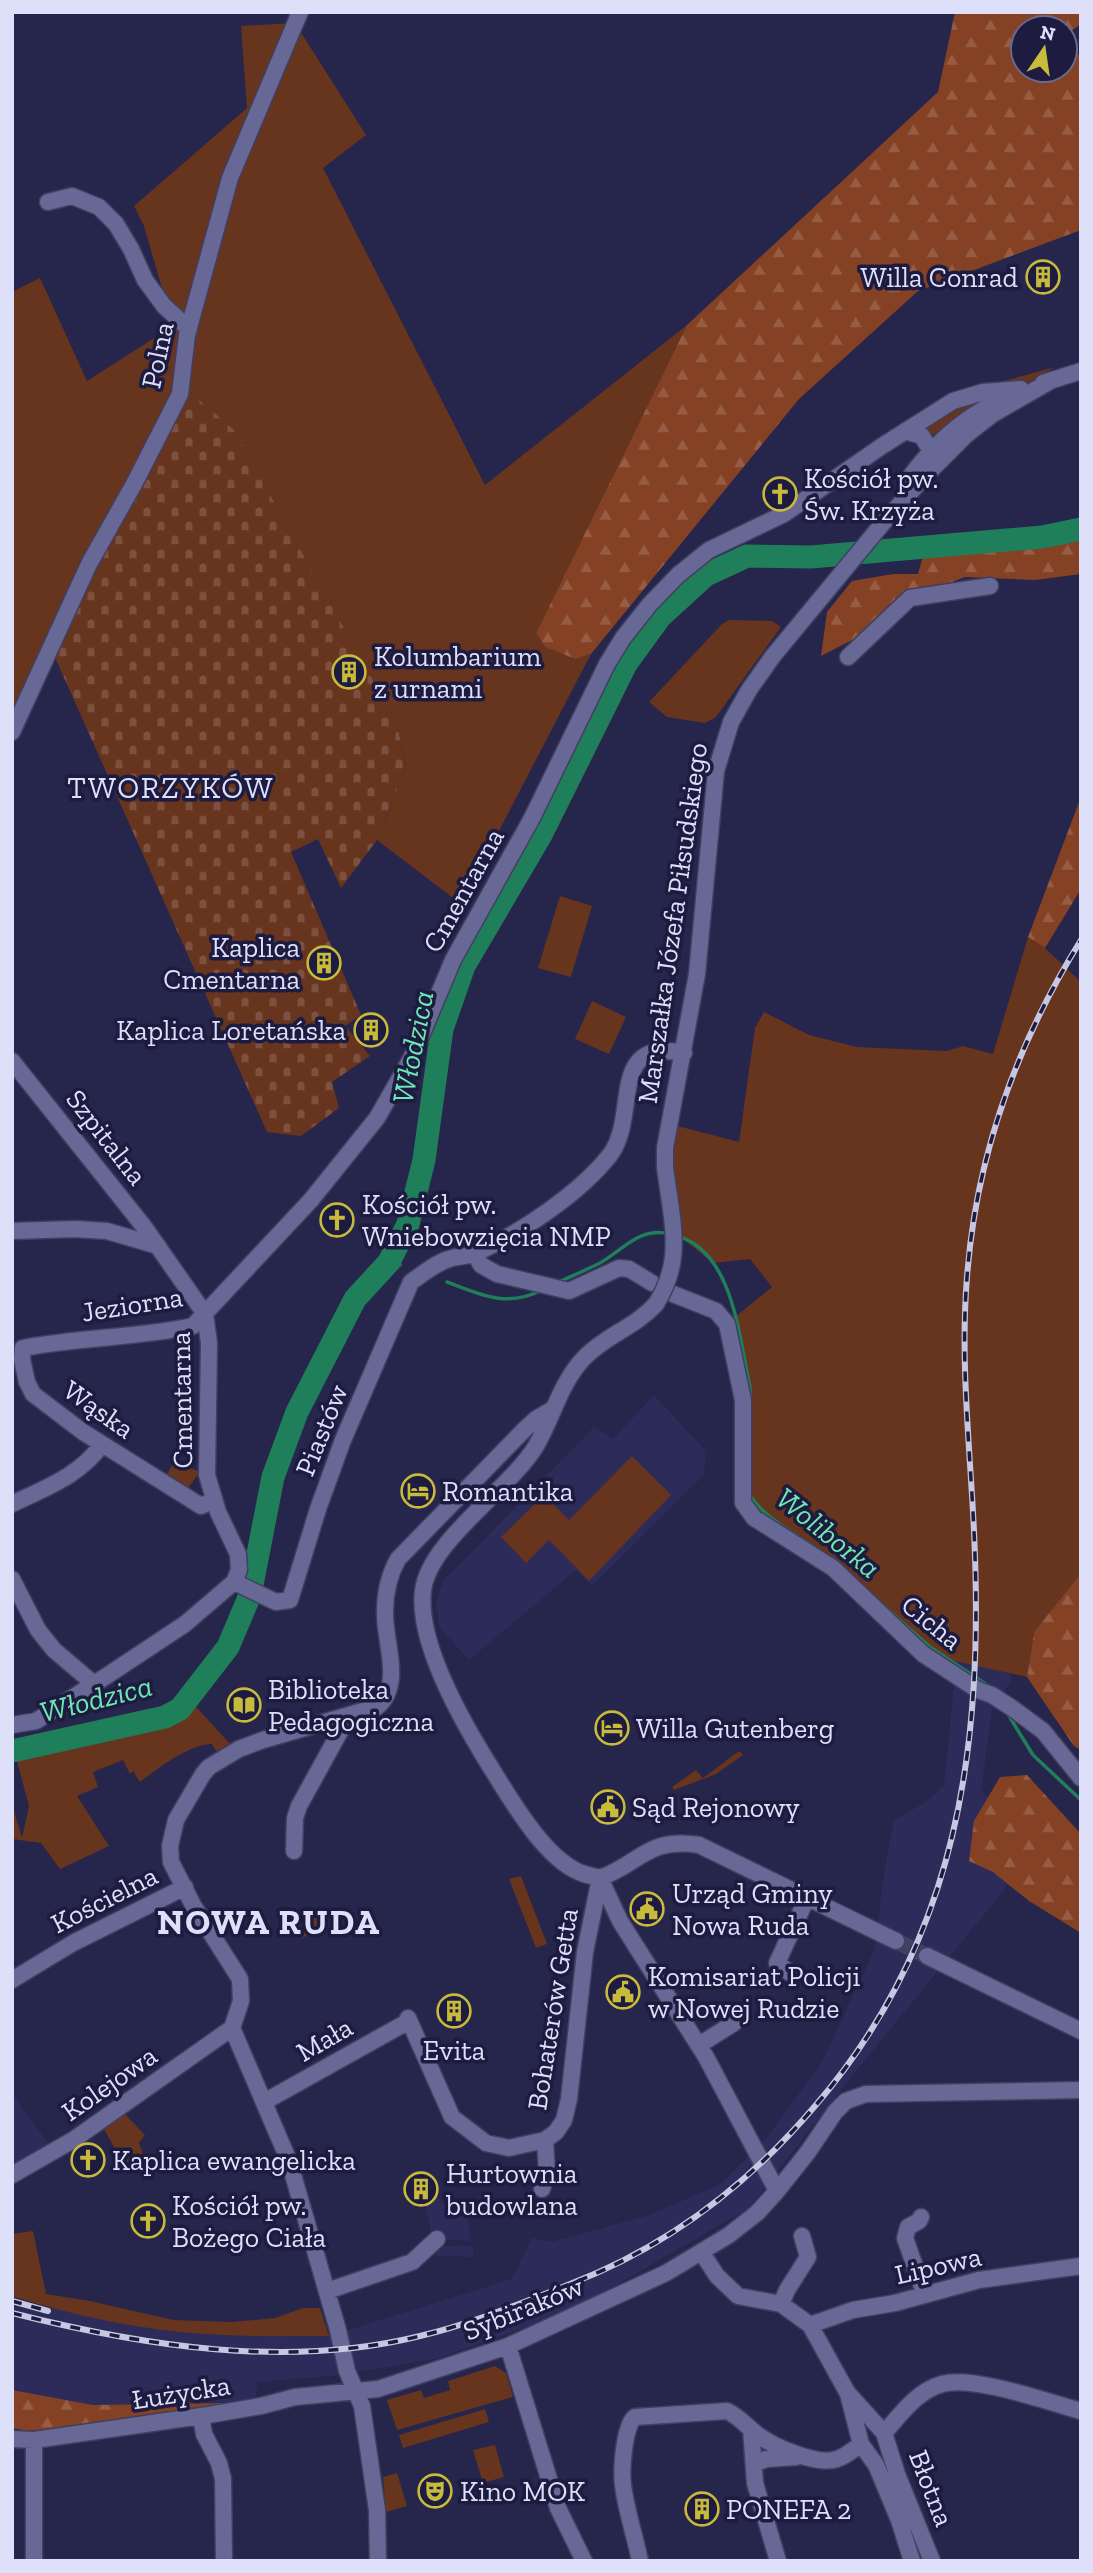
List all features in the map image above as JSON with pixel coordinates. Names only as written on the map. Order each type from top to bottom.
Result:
[{"type":"street","name":"Polna","points":[[12,732],[89,564],[180,394],[189,329],[230,178],[300,12]]},
{"type":"street","points":[[48,202],[72,196],[99,207],[116,224],[131,248],[145,280],[164,306],[189,329]]},
{"type":"street","points":[[883,523],[902,488],[930,454],[973,414],[1021,389],[1081,371]]},
{"type":"street","points":[[883,523],[976,426],[1008,404],[1052,380]]},
{"type":"street","name":"Cmentarna","points":[[237,1583],[238,1554],[214,1500],[207,1475],[209,1343],[205,1314],[312,1200],[377,1118],[413,1055],[453,960],[532,818],[607,664],[623,638],[678,575],[709,550],[784,514],[953,401],[969,395],[1021,389]]},
{"type":"street","points":[[903,500],[912,483],[928,466],[930,454],[922,436],[905,431]]},
{"type":"street","name":"Marszałka Józefa Piłsudskiego","points":[[553,1409],[571,1374],[583,1359],[602,1342],[644,1317],[656,1304],[666,1284],[675,1250],[665,1148],[697,974],[719,755],[732,722],[773,656],[883,523]]},
{"type":"street","points":[[849,657],[910,598],[989,586]]},
{"type":"street","points":[[480,1251],[548,1211],[611,1154],[622,1132],[631,1070],[637,1061],[658,1051],[684,1053]]},
{"type":"street","name":"Szpitalna","points":[[12,1061],[158,1246],[205,1314]]},
{"type":"street","points":[[12,1231],[75,1228],[107,1231],[158,1246]]},
{"type":"street","name":"Piastów","points":[[237,1583],[276,1602],[290,1600],[318,1509],[344,1440],[411,1282],[449,1258],[480,1251]]},
{"type":"street","name":"Cicha","points":[[480,1251],[481,1265],[498,1274],[569,1292],[619,1268],[629,1269],[663,1289],[716,1311],[727,1324],[743,1400],[743,1503],[754,1518],[833,1568],[923,1654],[992,1695],[1042,1731],[1081,1778]]},
{"type":"street","name":"Jeziorna","points":[[23,1348],[58,1341],[169,1331],[193,1325],[205,1314]]},
{"type":"street","name":"Wąska","points":[[23,1348],[22,1359],[27,1382],[33,1394],[63,1419],[201,1506],[214,1500]]},
{"type":"street","points":[[553,1409],[535,1448],[449,1543],[429,1570],[423,1591],[423,1615],[431,1651],[485,1758],[531,1830],[559,1858],[578,1872],[600,1878],[618,1871],[634,1857],[657,1846],[680,1842],[699,1845],[895,1941]]},
{"type":"street","points":[[378,2561],[377,2510],[362,2406],[357,2389],[347,2371],[289,2161],[232,2028],[241,2001],[240,1979],[193,1905],[171,1862],[170,1846],[176,1820],[197,1782],[209,1767],[239,1749],[377,1707],[385,1700],[391,1674],[385,1614],[392,1569],[398,1559],[524,1430],[553,1409]]},
{"type":"street","points":[[12,1504],[69,1476],[95,1455],[102,1444]]},
{"type":"street","points":[[12,1579],[38,1630],[54,1650],[94,1684]]},
{"type":"street","points":[[12,1726],[36,1721],[185,1624],[237,1583]]},
{"type":"street","points":[[294,1850],[295,1818],[299,1806],[342,1728]]},
{"type":"street","points":[[600,1878],[620,1921],[737,2110],[777,2191]]},
{"type":"street","name":"Bohaterów Getta","points":[[408,2020],[452,2117],[467,2131],[486,2143],[509,2148],[545,2140],[556,2132],[564,2120],[569,2099],[585,1952],[600,1878]]},
{"type":"street","name":"Kościelna","points":[[12,1980],[74,1943],[185,1887]]},
{"type":"street","points":[[793,1975],[778,1963],[807,1898]]},
{"type":"street","points":[[927,1956],[1081,2031]]},
{"type":"street","name":"Mała","points":[[264,2102],[408,2020]]},
{"type":"street","points":[[699,2045],[734,2023]]},
{"type":"street","name":"Kolejowa","points":[[12,2175],[73,2140],[232,2028]]},
{"type":"street","name":"Sybiraków","points":[[357,2389],[378,2389],[508,2346],[591,2309],[702,2253],[757,2213],[846,2101],[866,2094],[1081,2090]]},
{"type":"street","points":[[542,2189],[547,2173],[545,2140]]},
{"type":"street","points":[[921,2217],[908,2227],[905,2238],[925,2295]]},
{"type":"street","points":[[781,2304],[808,2257],[802,2236]]},
{"type":"street","points":[[327,2291],[412,2262],[437,2239]]},
{"type":"street","points":[[702,2253],[717,2276],[738,2296],[781,2304],[810,2325],[847,2392],[884,2433],[920,2395],[942,2384],[963,2382],[993,2387],[1081,2411]]},
{"type":"street","name":"Lipowa","points":[[810,2325],[853,2310],[979,2280],[1081,2266]]},
{"type":"street","points":[[508,2346],[558,2508],[584,2561]]},
{"type":"street","name":"Łużycka","points":[[12,2439],[34,2440],[201,2416],[295,2397],[357,2389]]},
{"type":"street","points":[[847,2392],[861,2444],[876,2465],[899,2520],[912,2561]]},
{"type":"street","points":[[640,2561],[623,2484],[627,2431],[629,2421],[635,2417],[727,2411],[772,2444],[805,2456],[834,2460],[861,2444]]},
{"type":"street","points":[[201,2416],[205,2434],[219,2463],[223,2479],[224,2561]]},
{"type":"street","points":[[751,2429],[755,2483],[778,2561]]},
{"type":"street","name":"Błotna","points":[[884,2433],[897,2474],[932,2561]]},
{"type":"street","points":[[34,2440],[34,2561]]},
{"type":"street","points":[[754,2464],[766,2459],[805,2456]]},
{"type":"shaded area","points":[[654,1395],[706,1451],[704,1475],[592,1586],[576,1570],[469,1660],[439,1627],[436,1602],[443,1581],[594,1427],[613,1439]]},
{"type":"shaded area","points":[[958,1646],[1002,1658],[1012,1679],[992,1710],[981,1791],[1021,1830],[1005,1889],[848,2081],[749,2208],[583,2304],[435,2359],[330,2376],[257,2382],[256,2400],[28,2418],[12,2415],[12,2289],[170,2326],[256,2327],[329,2336],[512,2279],[532,2238],[551,2242],[650,2215],[722,2183],[767,2137],[823,2061],[875,1948],[884,1871],[894,1821],[930,1799],[944,1785]]},
{"type":"shaded area","points":[[12,2094],[49,2144],[12,2166]]},
{"type":"shaded area","points":[[437,2196],[444,2205],[455,2199],[467,2213],[471,2241],[433,2239],[425,2205]]},
{"type":"shaded area","points":[[436,2246],[473,2246],[473,2257],[436,2256]]},
{"type":"green space","points":[[955,12],[1081,12],[1079,25],[1079,14],[1009,14],[1009,84],[1079,84],[1079,55],[1081,58],[1081,230],[918,291],[799,399],[591,654],[575,659],[545,647],[536,633],[687,325],[938,92]]},
{"type":"green space","points":[[295,23],[366,135],[323,168],[485,485],[687,325],[536,633],[545,647],[575,659],[591,654],[461,904],[377,840],[406,767],[397,724],[191,392],[152,456],[12,732],[12,292],[40,278],[87,381],[173,326],[144,226],[134,206],[247,108],[241,26]]},
{"type":"green space","points":[[1055,367],[1026,384],[990,385]]},
{"type":"green space","points":[[190,392],[234,430],[397,724],[406,767],[377,840],[341,888],[318,839],[291,852],[361,1015],[345,1026],[370,1056],[332,1082],[339,1108],[301,1136],[267,1132],[53,653],[152,456]]},
{"type":"green space","points":[[979,400],[938,433],[930,435],[924,430],[923,425],[955,405]]},
{"type":"green space","points":[[1081,540],[1081,574],[1035,580],[965,577],[910,598],[856,638],[821,656],[827,612],[852,581],[893,574],[918,574],[923,556],[1043,548]]},
{"type":"green space","points":[[729,620],[772,621],[781,627],[716,717],[705,723],[667,717],[649,702],[722,624]]},
{"type":"green space","points":[[1081,797],[1081,889],[1045,948],[1028,937]]},
{"type":"green space","points":[[560,896],[592,906],[571,977],[538,968]]},
{"type":"green space","points":[[1028,937],[1045,948],[1081,982],[1081,1573],[1034,1632],[1027,1677],[923,1654],[833,1568],[743,1503],[734,1318],[772,1287],[750,1259],[713,1263],[681,1237],[671,1209],[670,1124],[739,1142],[755,1028],[764,1012],[809,1035],[857,1047],[947,1051],[963,1046],[993,1054]]},
{"type":"green space","points":[[592,1001],[626,1017],[609,1054],[575,1039]]},
{"type":"green space","points":[[632,1456],[671,1495],[589,1581],[549,1540],[526,1563],[501,1537],[544,1495],[569,1520]]},
{"type":"green space","points":[[175,1461],[200,1472],[188,1488],[167,1474]]},
{"type":"green space","points":[[1081,1573],[1081,1750],[1074,1746],[1027,1677],[1034,1632]]},
{"type":"green space","points":[[188,1698],[231,1745],[216,1751],[212,1744],[194,1748],[174,1758],[140,1782],[133,1771],[130,1774],[123,1760],[93,1772],[98,1787],[77,1796],[109,1846],[60,1869],[41,1843],[12,1839],[12,1804],[22,1838],[29,1806],[17,1761],[12,1762],[12,1751],[165,1717],[180,1709]]},
{"type":"green space","points":[[739,1751],[743,1755],[716,1774],[674,1790],[672,1787],[696,1770],[703,1778]]},
{"type":"green space","points":[[1027,1775],[1081,1834],[1081,1933],[1029,1901],[993,1872],[969,1861],[974,1821],[1000,1777]]},
{"type":"green space","points":[[521,1876],[547,1944],[536,1948],[509,1879]]},
{"type":"green space","points":[[317,1909],[327,1924],[303,1938],[299,1937]]},
{"type":"green space","points":[[125,2114],[145,2135],[139,2143],[147,2165],[124,2165],[104,2129]]},
{"type":"green space","points":[[33,2231],[46,2294],[173,2320],[232,2322],[275,2318],[303,2308],[320,2308],[329,2336],[237,2336],[157,2329],[83,2316],[12,2296],[12,2234]]},
{"type":"green space","points":[[495,2366],[506,2373],[513,2397],[397,2430],[387,2400],[421,2390],[424,2398],[450,2390],[448,2381]]},
{"type":"green space","points":[[12,2390],[93,2405],[234,2403],[226,2412],[28,2431],[12,2428]]},
{"type":"green space","points":[[485,2409],[489,2422],[403,2448],[399,2435]]},
{"type":"green space","points":[[495,2445],[504,2477],[483,2483],[473,2450]]},
{"type":"green space","points":[[397,2473],[407,2506],[386,2512],[383,2477]]},
{"type":"waterway","name":"Włodzica","points":[[12,1751],[165,1717],[180,1709],[228,1647],[250,1595],[273,1477],[297,1412],[355,1299],[389,1262],[408,1224],[424,1160],[442,1029],[464,966],[541,835],[626,664],[660,617],[706,575],[747,556],[811,557],[1042,537],[1081,529]]},
{"type":"waterway","name":"Woliborka","points":[[559,1282],[600,1263],[641,1236],[659,1232],[670,1234]]},
{"type":"waterway","name":"Woliborka","points":[[677,1236],[696,1245],[711,1260],[722,1278],[737,1322],[750,1395]]},
{"type":"waterway","name":"Woliborka","points":[[389,1262],[400,1265]]},
{"type":"waterway","name":"Woliborka","points":[[447,1282],[494,1298],[517,1298],[542,1290]]},
{"type":"waterway","name":"Woliborka","points":[[749,1493],[771,1518],[821,1552]]},
{"type":"waterway","name":"Woliborka","points":[[885,1607],[930,1647],[990,1687]]},
{"type":"waterway","name":"Woliborka","points":[[1006,1711],[1033,1755],[1081,1800]]},
{"type":"tunnel","points":[[896,1941],[927,1956]]},
{"type":"railway","points":[[12,2313],[112,2335],[164,2343],[267,2352],[370,2346],[420,2336],[496,2313],[606,2269],[640,2252],[704,2211],[734,2187],[762,2162],[815,2106],[864,2042],[902,1976],[931,1907],[952,1836],[966,1763],[974,1687],[974,1531],[965,1341],[967,1277],[972,1232],[990,1144],[1003,1102],[1037,1019],[1081,940]]},
{"type":"railway","points":[[12,2301],[48,2311]]},
{"type":"place","name":"Willa Conrad","points":[[1043,277]]},
{"type":"place","name":"Kościół pw. Św. Krzyża","points":[[780,494]]},
{"type":"place","name":"Kolumbarium z urnami","points":[[349,672]]},
{"type":"place","name":"Kaplica Cmentarna","points":[[324,963]]},
{"type":"place","name":"Kaplica Loretańska","points":[[371,1030]]},
{"type":"place","name":"Kościół pw. Wniebowzięcia NMP","points":[[337,1220]]},
{"type":"place","name":"Romantika","points":[[418,1491]]},
{"type":"place","name":"Biblioteka Pedagogiczna","points":[[244,1705]]},
{"type":"place","name":"Willa Gutenberg","points":[[612,1728]]},
{"type":"place","name":"Sąd Rejonowy","points":[[608,1807]]},
{"type":"place","name":"Urząd Gminy Nowa Ruda","points":[[647,1909]]},
{"type":"place","name":"Komisariat Policji w Nowej Rudzie","points":[[623,1992]]},
{"type":"place","name":"Evita","points":[[454,2011]]},
{"type":"place","name":"Kaplica ewangelicka","points":[[88,2160]]},
{"type":"place","name":"Hurtownia budowlana","points":[[421,2189]]},
{"type":"place","name":"Kościół pw. Bożego Ciała","points":[[148,2221]]},
{"type":"place","name":"Kino MOK","points":[[435,2491]]},
{"type":"place","name":"PONEFA 2","points":[[702,2509]]},
{"type":"district","name":"TWORZYKÓW","points":[[171,788]]},
{"type":"district","name":"NOWA RUDA","points":[[269,1922]]}]
